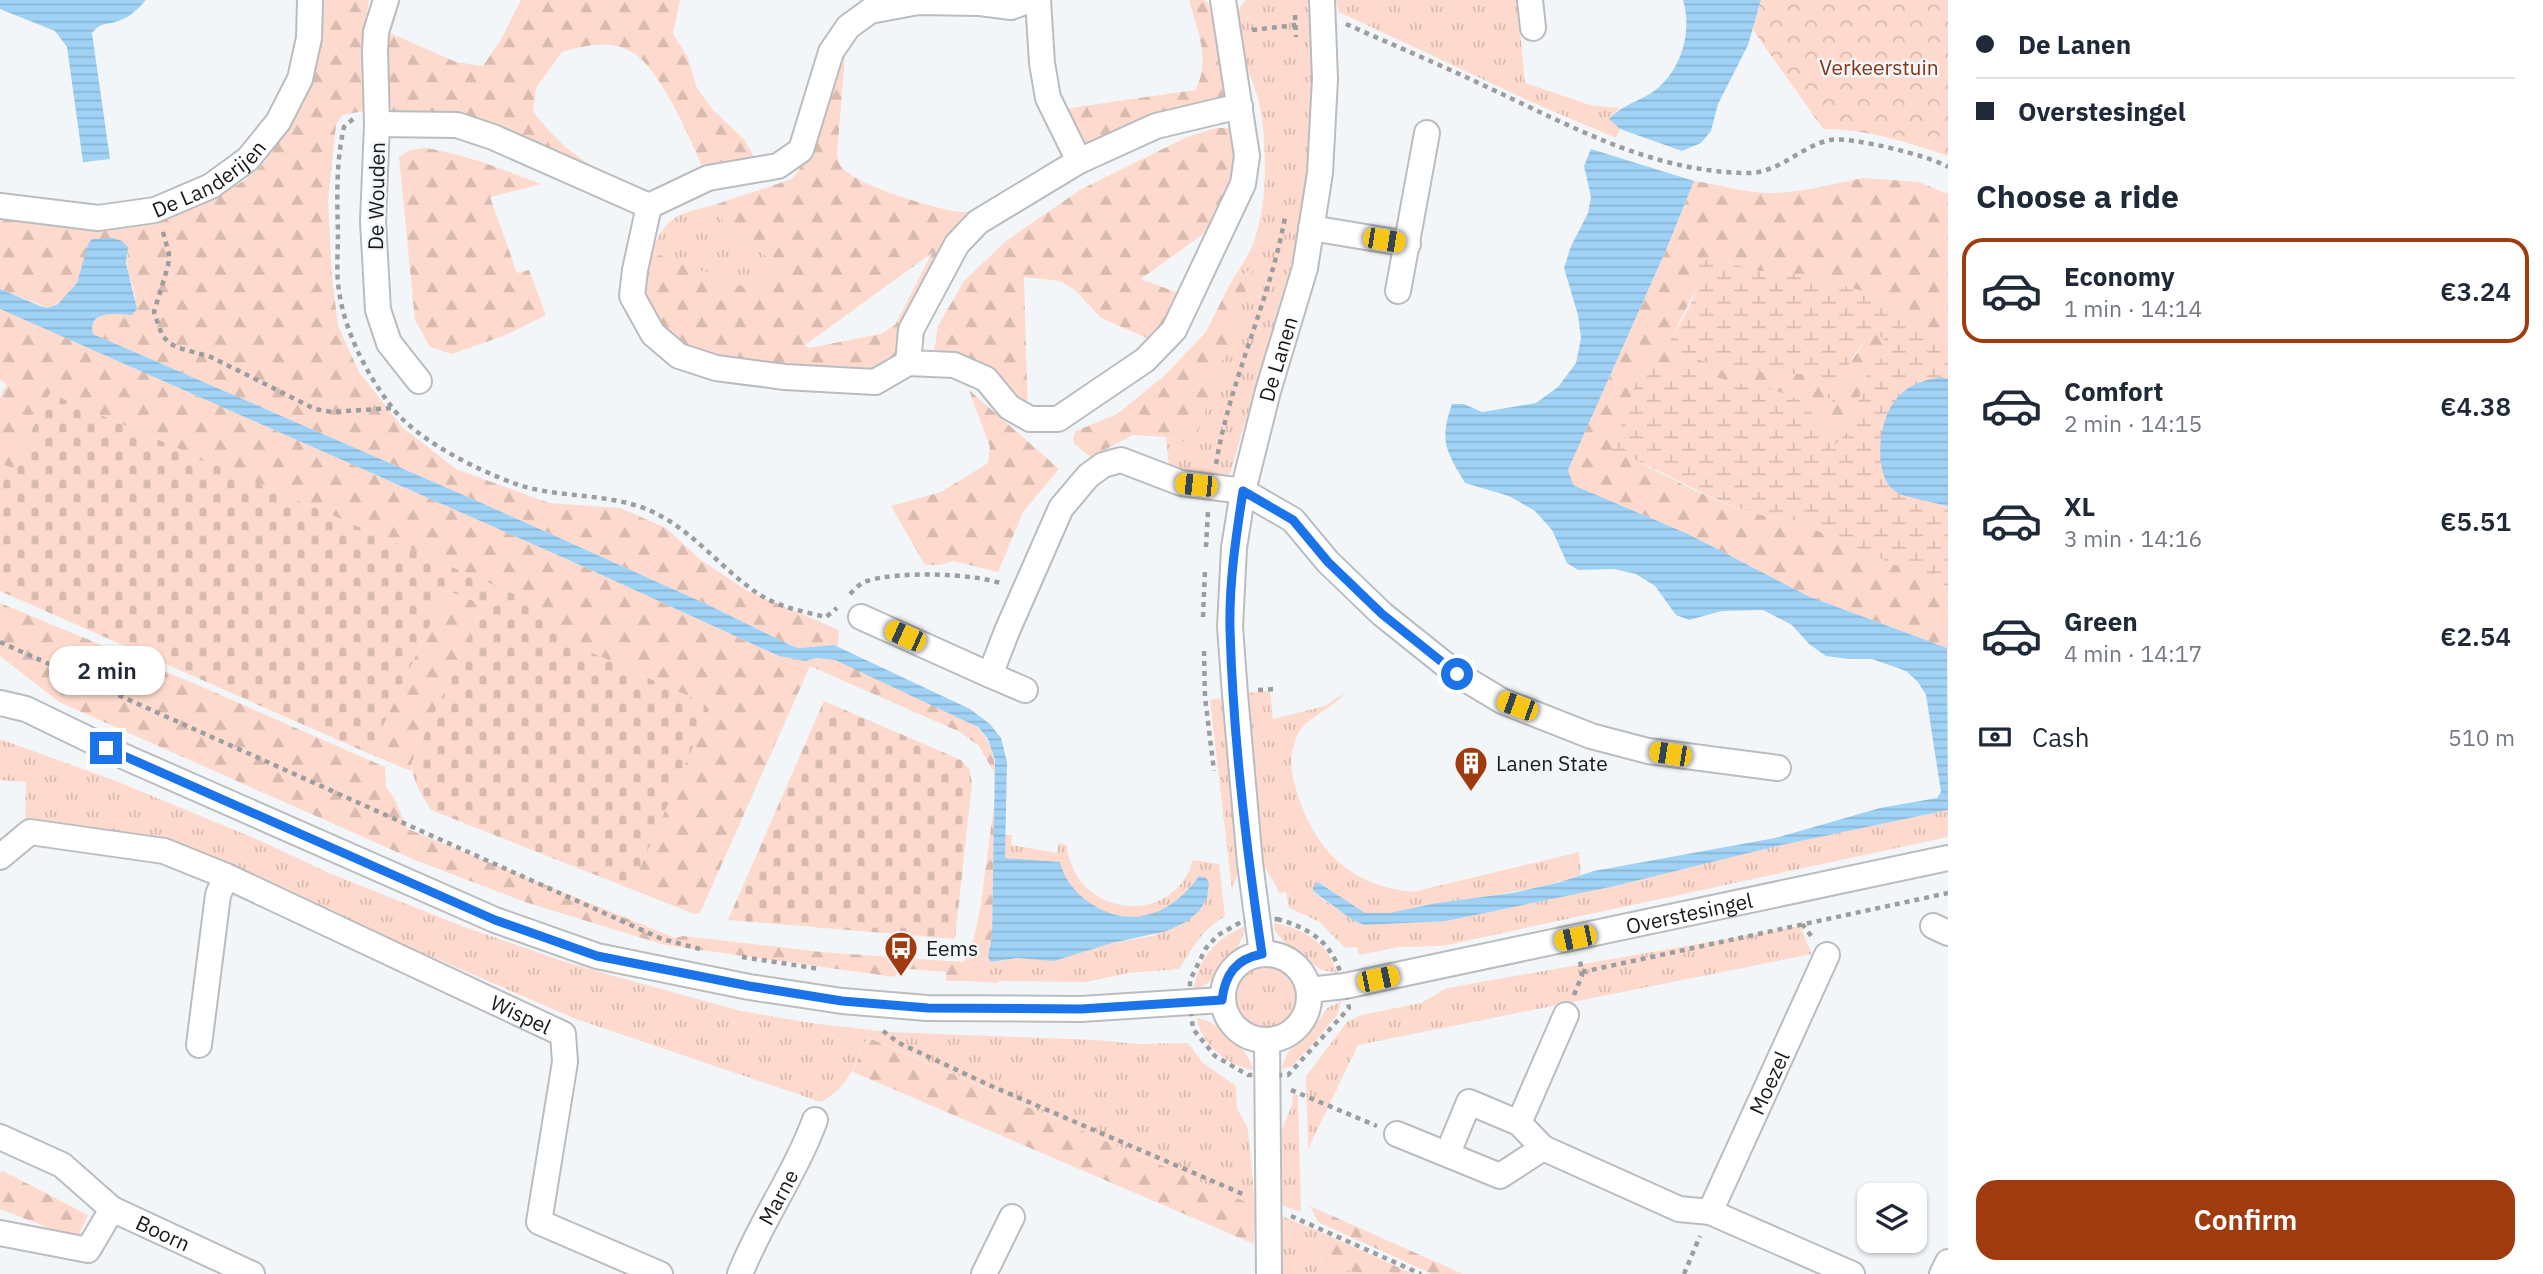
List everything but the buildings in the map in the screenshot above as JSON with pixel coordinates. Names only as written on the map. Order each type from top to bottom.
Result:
[{"type":"street","name":"De Landerijen","points":[[0,206],[98,218],[155,210],[211,186],[248,159],[278,122],[299,79],[309,38],[310,0]]},
{"type":"street","name":"De Wouden","points":[[386,0],[376,32],[377,124],[373,221],[378,310],[389,343],[419,381]]},
{"type":"street","points":[[377,124],[457,125],[493,137],[649,206],[708,178],[778,166],[800,150],[831,52],[848,27],[870,11],[918,2],[1011,6],[1030,0]]},
{"type":"street","points":[[1038,0],[1042,63],[1048,98],[1079,161]]},
{"type":"street","points":[[649,206],[632,296],[653,334],[679,356],[716,368],[785,377],[875,382],[908,363],[954,365],[986,379],[1009,407],[1030,419],[1058,419],[1145,360],[1174,330],[1242,184],[1248,156],[1223,0]]},
{"type":"street","points":[[1530,0],[1533,27]]},
{"type":"street","name":"De Lanen","points":[[1262,954],[1239,758],[1230,627],[1234,548],[1243,491],[1268,391],[1305,268],[1320,173],[1325,79],[1323,12]]},
{"type":"street","points":[[908,363],[911,330],[957,244],[978,222],[1079,161],[1156,126],[1240,106]]},
{"type":"street","points":[[1398,291],[1427,133]]},
{"type":"street","points":[[1311,228],[1408,244]]},
{"type":"street","points":[[990,675],[1061,508],[1088,476],[1103,465],[1121,460],[1181,483],[1243,491],[1293,520],[1328,562],[1415,642],[1457,674],[1502,701],[1591,736],[1648,751],[1715,762],[1778,768]]},
{"type":"street","points":[[862,617],[1025,690]]},
{"type":"street","points":[[0,689],[13,696],[26,709]]},
{"type":"street","points":[[0,703],[26,709],[125,757],[495,920],[597,956],[842,1001],[928,1008],[1081,1009],[1222,1000]]},
{"type":"street","name":"Wispel","points":[[0,857],[30,832],[164,850],[226,876],[563,1034],[565,1062],[538,1222],[660,1274]]},
{"type":"street","name":"Overstesingel","points":[[1309,990],[1345,986],[1948,859]]},
{"type":"street","points":[[199,1045],[218,895],[226,876]]},
{"type":"street","points":[[1262,954],[1278,955],[1293,962],[1303,975],[1309,990],[1309,1002],[1299,1024],[1290,1032],[1268,1040],[1256,1039],[1236,1028],[1228,1019],[1222,1000],[1229,973],[1249,956],[1262,954]]},
{"type":"street","name":"Moezel","points":[[1710,1212],[1827,954]]},
{"type":"street","points":[[1519,1124],[1566,1016]]},
{"type":"street","points":[[1268,1040],[1269,1274]]},
{"type":"street","points":[[1448,1153],[1469,1102],[1519,1124],[1543,1148],[1679,1209],[1710,1212],[1852,1274]]},
{"type":"street","name":"Marne","points":[[740,1274],[815,1120]]},
{"type":"street","points":[[1397,1134],[1500,1176],[1543,1148]]},
{"type":"street","name":"Boorn","points":[[0,1137],[62,1166],[112,1209],[252,1274]]},
{"type":"street","name":"Boorn","points":[[0,1233],[88,1250],[112,1209]]},
{"type":"street","points":[[984,1274],[1012,1217]]},
{"type":"street","points":[[1942,1274],[1948,1262]]},
{"type":"path","points":[[1295,9],[1296,38]]},
{"type":"path","points":[[1228,33],[1294,25],[1323,12],[1595,139],[1648,158],[1714,173],[1751,174],[1773,168],[1831,139],[1878,145],[1948,167]]},
{"type":"path","points":[[1212,487],[1220,441],[1245,353],[1263,302],[1286,209]]},
{"type":"path","points":[[155,210],[169,254],[166,277],[155,312],[162,335],[169,343],[179,348],[211,356],[315,409],[332,412],[392,408],[422,434],[475,468],[519,485],[557,494],[629,502],[664,518],[762,596],[801,611],[826,617],[863,581],[880,577],[961,576],[993,581],[1023,593]]},
{"type":"path","points":[[0,642],[662,939],[709,951]]},
{"type":"path","points":[[1581,972],[1948,893]]},
{"type":"path","points":[[1566,1016],[1581,972],[1575,938]]},
{"type":"path","points":[[733,956],[833,971]]},
{"type":"path","points":[[879,1029],[989,1085],[1421,1274]]},
{"type":"path","points":[[1288,1088],[1397,1134]]},
{"type":"path","points":[[1684,1274],[1710,1212]]},
{"type":"green space","points":[[319,0],[369,0],[362,44],[364,111],[342,115],[336,125],[328,200],[332,277],[338,326],[359,372],[402,427],[456,469],[549,503],[620,508],[666,528],[702,561],[746,590],[839,630],[838,647],[792,646],[704,603],[484,504],[93,334],[95,320],[99,317],[111,314],[132,315],[135,299],[128,270],[128,254],[81,276],[68,295],[48,308],[0,289],[0,218],[38,223],[80,224],[160,218],[212,199],[259,168],[291,121],[305,90],[312,59]]},
{"type":"green space","points":[[521,0],[680,0],[673,34],[688,58],[697,88],[713,110],[744,139],[760,168],[710,183],[678,114],[657,78],[635,54],[618,46],[589,46],[562,52],[536,88],[533,111],[558,140],[594,170],[461,136],[394,127],[383,30],[456,62],[483,66],[500,41]]},
{"type":"green space","points":[[1189,0],[1204,0],[1208,3],[1230,88],[1221,104],[1087,151],[1063,109],[1195,90],[1200,79],[1203,57]]},
{"type":"green space","points":[[1246,0],[1308,0],[1312,41],[1313,134],[1300,234],[1230,474],[1218,476],[1169,466],[1166,437],[1194,444],[1253,268],[1230,284],[1254,241],[1264,193],[1265,157],[1260,107],[1238,36],[1239,9]]},
{"type":"green space","points":[[1336,0],[1517,0],[1525,83],[1590,105],[1620,108],[1609,118],[1620,129],[1616,138],[1527,100],[1339,12]]},
{"type":"green space","name":"Verkeerstuin","points":[[1761,0],[1948,0],[1948,156],[1871,134],[1823,129],[1753,30]]},
{"type":"green space","points":[[845,56],[837,154],[839,164],[847,172],[892,194],[928,205],[954,211],[1007,215],[954,257],[903,351],[884,372],[859,376],[703,355],[680,346],[659,325],[647,307],[642,285],[651,252],[752,290],[765,285],[771,266],[768,259],[756,248],[729,237],[717,204],[792,179],[804,162]],"holes":[[[932,253],[895,325],[881,334],[809,348],[805,345]]]},
{"type":"green space","points":[[1216,128],[1229,128],[1240,137],[1239,208],[1141,279],[1194,299],[1163,345],[1101,318],[1075,290],[1060,281],[1024,277],[1028,420],[933,359],[938,326],[964,281],[1006,241],[1080,190],[1187,137]]},
{"type":"green space","points":[[424,148],[469,158],[541,184],[490,197],[517,273],[529,270],[546,315],[506,335],[452,354],[430,347],[415,320],[399,157],[410,150]]},
{"type":"green space","points":[[1863,178],[1919,182],[1948,194],[1948,342],[1865,292],[1808,275],[1758,271],[1714,258],[1696,270],[1698,285],[1671,339],[1671,349],[1684,356],[1719,365],[1787,375],[1815,372],[1824,393],[1847,368],[1866,340],[1876,334],[1894,346],[1874,364],[1866,377],[1849,430],[1834,446],[1820,421],[1765,386],[1731,382],[1681,366],[1612,450],[1722,502],[1767,516],[1791,519],[1948,588],[1948,651],[1947,648],[1808,596],[1688,534],[1573,485],[1568,470],[1694,181],[1750,192],[1782,193]]},
{"type":"green space","points":[[717,204],[729,237],[756,248],[768,259],[771,266],[765,285],[752,290],[651,252],[669,222],[683,214]]},
{"type":"green space","points":[[1714,258],[1758,271],[1808,275],[1865,292],[1948,342],[1948,379],[1941,377],[1896,492],[1948,506],[1948,588],[1791,519],[1767,516],[1721,501],[1611,451],[1641,370],[1661,365],[1681,366],[1731,382],[1765,386],[1799,400],[1820,421],[1834,446],[1849,430],[1866,377],[1874,364],[1891,351],[1893,346],[1876,334],[1855,355],[1834,403],[1824,393],[1815,372],[1787,375],[1719,365],[1684,356],[1671,349],[1671,339],[1695,292],[1697,282],[1692,264]]},
{"type":"green space","points":[[1254,267],[1194,444],[1166,437],[1133,435],[1091,457],[1074,444],[1076,431],[1117,414],[1164,376],[1206,332],[1230,284]]},
{"type":"green space","points":[[0,309],[580,565],[779,656],[805,661],[816,658],[835,660],[966,719],[980,730],[989,742],[994,757],[995,774],[979,746],[960,732],[810,666],[700,913],[694,914],[631,889],[708,711],[704,703],[581,648],[558,631],[537,604],[50,393],[13,469],[0,463],[0,398],[7,384],[0,380]]},
{"type":"green space","points":[[969,390],[1059,469],[1023,512],[998,572],[953,561],[940,565],[925,565],[891,506],[941,492],[988,463],[990,447]]},
{"type":"green space","points":[[50,393],[537,604],[558,631],[581,648],[704,703],[709,710],[631,889],[431,810],[421,793],[415,781],[412,762],[484,605],[446,590],[370,754],[0,591],[0,463],[13,469]]},
{"type":"green space","points":[[446,590],[484,605],[412,762],[411,771],[370,754]]},
{"type":"green space","points":[[0,603],[385,767],[386,787],[408,829],[675,938],[683,936],[822,952],[963,962],[970,954],[980,910],[995,798],[992,935],[988,957],[977,962],[964,981],[946,981],[946,972],[898,968],[895,977],[665,945],[528,903],[415,860],[59,702],[0,656]]},
{"type":"green space","points":[[1270,691],[1273,719],[1325,706],[1344,693],[1306,723],[1297,736],[1292,752],[1294,783],[1307,819],[1328,851],[1341,864],[1373,883],[1413,892],[1579,852],[1581,875],[1563,881],[1385,915],[1361,912],[1318,882],[1313,892],[1364,925],[1446,921],[1615,886],[1777,846],[1948,810],[1948,837],[1442,946],[1399,947],[1359,955],[1357,947],[1345,948],[1320,922],[1289,908],[1286,892],[1278,893],[1262,863],[1243,693]]},
{"type":"green space","points":[[1222,698],[1241,865],[1232,890],[1210,700]]},
{"type":"green space","points":[[824,701],[961,760],[969,769],[972,783],[955,939],[728,920]]},
{"type":"green space","points":[[0,739],[116,781],[263,842],[329,873],[462,926],[559,960],[741,1011],[889,1032],[1139,1044],[1188,1043],[1203,1063],[1236,1086],[1237,1108],[1248,1129],[1255,1206],[868,1037],[845,1082],[821,1102],[576,1019],[166,842],[25,828],[26,782],[0,780]]},
{"type":"green space","points":[[1005,835],[1012,835],[1011,845],[1057,853],[1059,843],[1067,845],[1073,869],[1086,887],[1104,899],[1124,905],[1146,905],[1166,897],[1182,882],[1193,860],[1219,864],[1225,916],[1203,934],[1179,969],[1128,973],[1087,982],[964,981],[977,962],[988,957],[992,962],[1017,958],[1054,960],[1112,943],[1152,936],[1186,922],[1199,876],[1185,894],[1168,908],[1154,914],[1124,917],[1096,908],[1084,899],[1066,876],[1060,862],[1005,858]]},
{"type":"green space","points":[[1274,923],[1305,933],[1313,939],[1328,954],[1337,973],[1321,970],[1284,942],[1275,931]]},
{"type":"green space","points":[[1800,926],[1812,954],[1358,1045],[1308,1149],[1306,1076],[1347,1022],[1361,1015],[1421,1003],[1447,988]]},
{"type":"green space","points":[[1243,927],[1245,929],[1242,937],[1225,965],[1209,982],[1194,990],[1199,969],[1209,952],[1224,937]]},
{"type":"green space","points":[[1267,967],[1289,976],[1298,998],[1289,1020],[1267,1029],[1245,1020],[1236,998],[1245,976]]},
{"type":"green space","points":[[1341,1001],[1338,1014],[1313,1044],[1292,1066],[1281,1069],[1288,1052],[1314,1028],[1327,1008]]},
{"type":"green space","points":[[1197,1018],[1223,1030],[1246,1054],[1253,1070],[1225,1059],[1209,1045],[1199,1028]]},
{"type":"green space","points":[[867,1037],[1255,1206],[1254,1244],[853,1072]]},
{"type":"green space","points":[[1293,1094],[1298,1095],[1301,1212],[1281,1205],[1282,1129],[1292,1105]]},
{"type":"green space","points":[[3,1171],[88,1215],[77,1239],[0,1209],[0,1172]]},
{"type":"green space","points":[[1310,1206],[1463,1274],[1432,1274],[1318,1222]]},
{"type":"green space","points":[[1281,1216],[1323,1233],[1320,1263],[1364,1274],[1280,1274]]},
{"type":"green space","points":[[1323,1233],[1413,1274],[1364,1274],[1320,1263]]},
{"type":"water","points":[[0,0],[146,0],[126,18],[101,25],[92,33],[110,159],[83,162],[67,47],[55,31],[0,9]]},
{"type":"water","points":[[1683,0],[1761,0],[1748,45],[1718,104],[1711,131],[1701,143],[1682,151],[1620,129],[1609,119],[1654,91],[1675,68],[1686,34]]},
{"type":"water","points":[[1591,149],[1694,181],[1568,470],[1573,485],[1688,534],[1808,596],[1947,648],[1948,810],[1777,846],[1615,886],[1446,921],[1364,925],[1351,919],[1313,891],[1313,887],[1318,882],[1365,913],[1389,913],[1437,903],[1512,893],[1594,871],[1775,838],[1880,808],[1937,798],[1941,792],[1926,695],[1918,682],[1906,671],[1872,659],[1826,656],[1809,644],[1792,625],[1763,610],[1722,611],[1689,620],[1676,615],[1655,586],[1636,574],[1614,569],[1578,570],[1567,563],[1552,530],[1535,511],[1509,496],[1465,483],[1453,462],[1445,437],[1452,404],[1464,404],[1482,412],[1536,403],[1558,387],[1576,363],[1581,338],[1578,315],[1564,268],[1571,246],[1588,213],[1591,197],[1584,166]]},
{"type":"water","points":[[113,238],[128,247],[126,263],[137,309],[132,315],[111,314],[99,317],[94,320],[93,334],[484,504],[704,603],[792,646],[799,648],[834,645],[970,709],[990,724],[1001,738],[1007,762],[1005,858],[1060,862],[1067,879],[1082,897],[1102,910],[1118,915],[1148,915],[1162,909],[1188,890],[1199,876],[1206,878],[1209,883],[1207,898],[1199,911],[1186,922],[1167,931],[1112,943],[1054,961],[1017,958],[991,962],[988,957],[992,935],[995,760],[988,739],[978,727],[835,660],[816,658],[805,661],[779,656],[580,565],[0,309],[0,289],[40,306],[48,308],[58,304],[77,283],[88,244],[92,239]]},
{"type":"water","points":[[1941,377],[1948,379],[1948,506],[1896,492],[1883,473],[1881,459],[1882,430],[1891,406],[1903,392],[1913,386]]},
{"type":"place","name":"Lanen State","points":[[1471,793]]},
{"type":"place","name":"Eems","points":[[901,978]]},
{"type":"route","points":[[106,748],[495,920],[597,956],[842,1001],[928,1008],[1081,1009],[1222,1000],[1229,973],[1249,956],[1262,954],[1239,758],[1230,627],[1234,548],[1243,491],[1293,520],[1328,562],[1382,614],[1457,674]]}]
